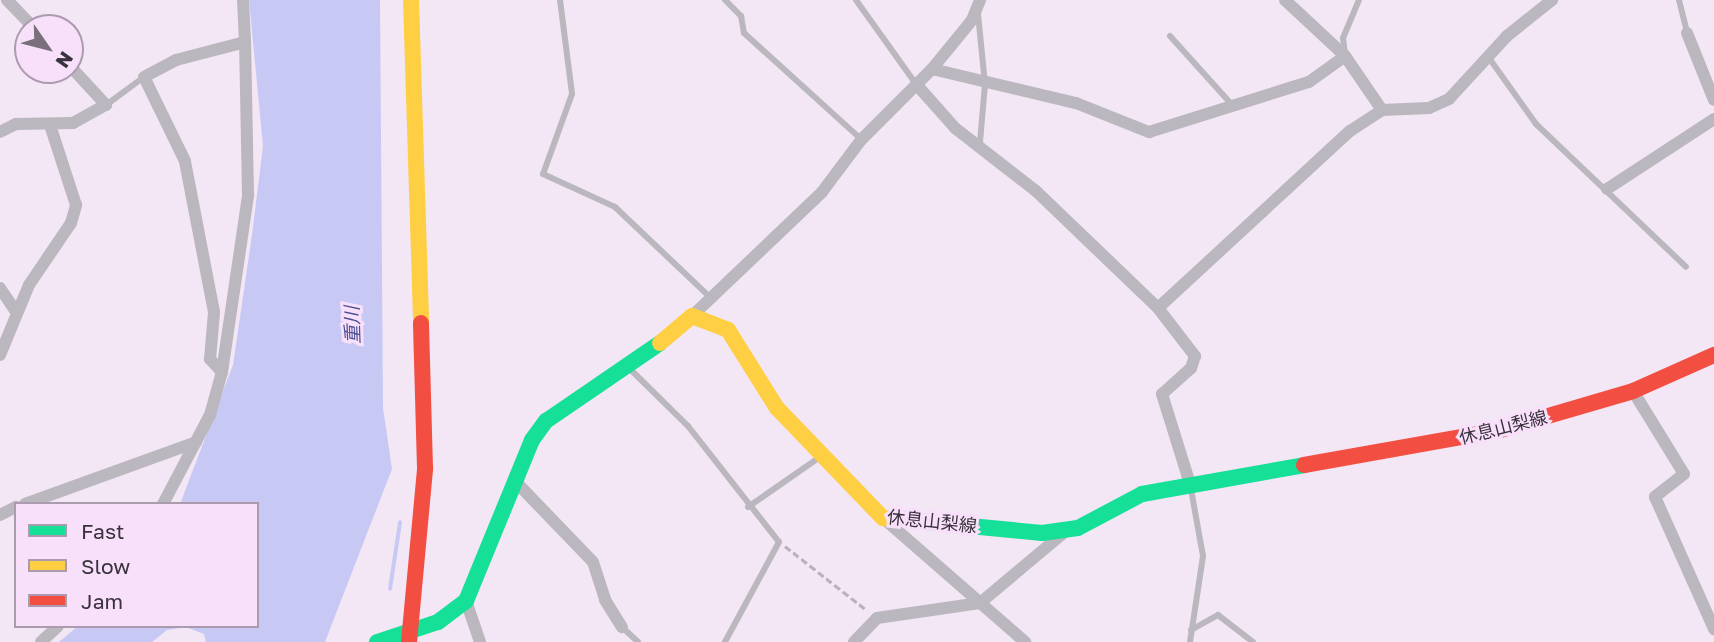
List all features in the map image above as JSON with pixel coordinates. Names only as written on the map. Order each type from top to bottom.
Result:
[{"type":"main road","points":[[409,638],[425,468],[411,0]]},
{"type":"main road","points":[[377,642],[409,638],[467,601],[515,481],[546,421],[630,368],[692,316]]},
{"type":"main road","name":"休息山梨線","points":[[692,316],[728,330],[752,374],[820,457],[883,518],[1042,534],[1066,530],[1126,500],[1190,484],[1281,474],[1500,430],[1633,391],[1714,355]]},
{"type":"street","points":[[7,0],[20,14]]},
{"type":"street","points":[[164,502],[196,442],[222,372],[248,195],[243,0]]},
{"type":"street","points":[[1285,0],[1345,56],[1382,110]]},
{"type":"street","points":[[1158,308],[1350,131],[1382,110],[1438,105],[1552,0]]},
{"type":"street","points":[[692,316],[776,242],[861,140],[932,69],[978,4]]},
{"type":"street","points":[[1687,33],[1714,100]]},
{"type":"street","points":[[222,372],[210,359],[214,312],[185,161],[144,77],[176,60],[245,42]]},
{"type":"street","points":[[932,69],[985,84],[1076,103],[1149,132],[1235,108],[1256,95],[1309,82],[1345,56]]},
{"type":"street","points":[[0,132],[16,124],[73,124],[106,105],[84,81]]},
{"type":"street","points":[[916,84],[955,128],[980,142],[1158,308],[1195,356],[1191,368],[1163,394],[1190,484]]},
{"type":"street","points":[[1607,189],[1714,119]]},
{"type":"street","points":[[0,355],[17,313],[76,205],[50,125]]},
{"type":"street","points":[[0,288],[17,313]]},
{"type":"street","points":[[1633,391],[1684,474],[1655,497],[1714,629]]},
{"type":"street","points":[[30,502],[196,442]]},
{"type":"street","points":[[515,481],[593,562],[605,600],[622,627]]},
{"type":"street","points":[[883,518],[1025,642]]},
{"type":"street","points":[[854,642],[877,618],[979,603],[1066,530]]},
{"type":"street","points":[[467,601],[480,642]]},
{"type":"street","points":[[41,642],[56,628]]},
{"type":"lane","points":[[559,0],[572,94],[543,174],[615,207],[711,298]]},
{"type":"lane","points":[[725,0],[741,16],[744,33],[861,140]]},
{"type":"lane","points":[[856,0],[916,84]]},
{"type":"lane","points":[[1345,56],[1343,38],[1359,0]]},
{"type":"lane","points":[[1679,0],[1687,33]]},
{"type":"lane","points":[[978,4],[985,84],[980,142]]},
{"type":"lane","points":[[1170,36],[1235,108]]},
{"type":"lane","points":[[1489,58],[1536,124],[1686,267]]},
{"type":"lane","points":[[106,105],[144,77]]},
{"type":"lane","points":[[630,368],[688,426],[748,508],[779,542],[725,642]]},
{"type":"lane","points":[[748,508],[820,457]]},
{"type":"lane","points":[[1190,484],[1203,556],[1190,642]]},
{"type":"lane","points":[[1191,630],[1218,615],[1253,642]]},
{"type":"lane","points":[[622,627],[638,642]]},
{"type":"path","points":[[779,542],[877,618]]},
{"type":"water","name":"重川","points":[[249,0],[380,0],[383,408],[392,469],[325,642],[206,642],[204,634],[189,628],[259,628],[259,502],[181,502],[233,365],[263,146]]},
{"type":"water","points":[[76,628],[180,628],[167,630],[152,642],[59,642]]},
{"type":"waterway","points":[[390,589],[400,523]]},
{"type":"traffic: fast","points":[[377,642],[438,622],[466,601],[532,440],[546,421],[660,343]]},
{"type":"traffic: fast","points":[[897,519],[1042,533],[1078,528],[1142,494],[1304,465]]},
{"type":"traffic: slow","points":[[411,0],[421,323]]},
{"type":"traffic: slow","points":[[660,343],[692,316],[728,330],[777,408],[883,518],[897,519]]},
{"type":"traffic: jam","points":[[409,642],[425,468],[421,323]]},
{"type":"traffic: jam","points":[[1304,465],[1500,430],[1633,391],[1714,355]]}]
